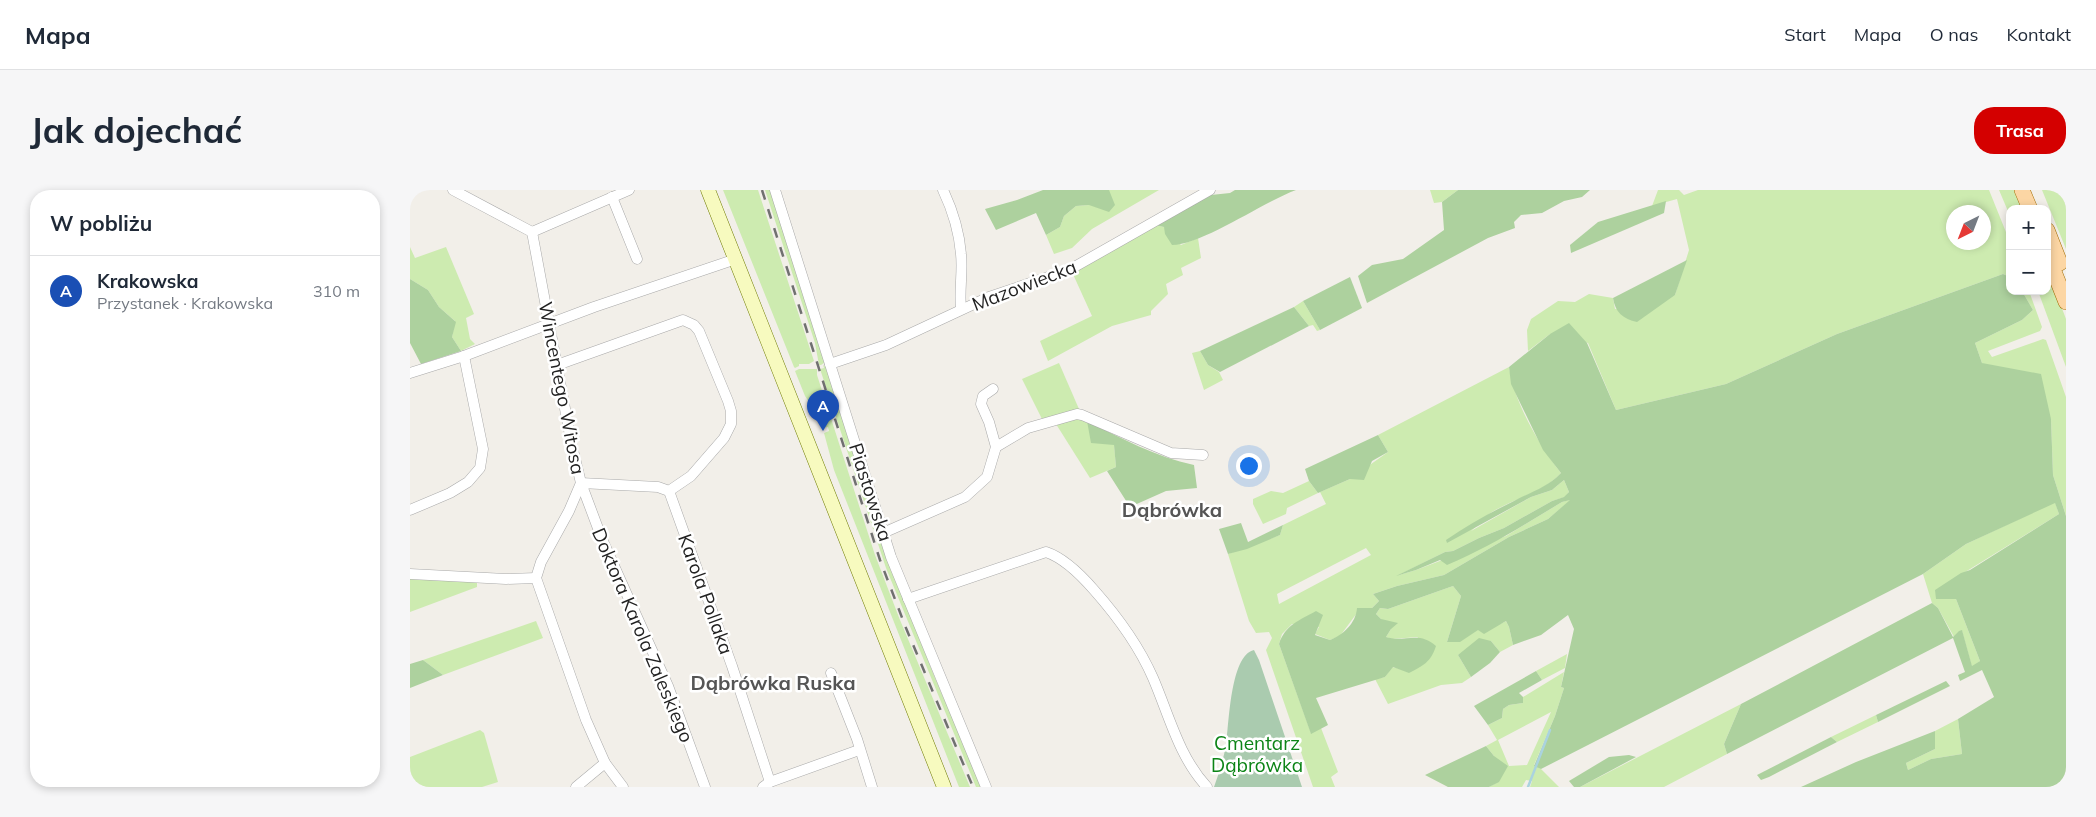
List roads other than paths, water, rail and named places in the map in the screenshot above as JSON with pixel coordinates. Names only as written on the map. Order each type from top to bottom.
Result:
[{"type":"main road","points":[[708,190],[944,787]]},
{"type":"main road","points":[[2022,190],[2028,205]]},
{"type":"main road","points":[[2032,190],[2038,205]]},
{"type":"main road","points":[[2051,240],[2066,279]]},
{"type":"main road","points":[[2051,264],[2066,302]]},
{"type":"street","points":[[453,190],[532,232],[629,190]]},
{"type":"street","name":"Piastowska","points":[[775,190],[883,533],[908,599],[986,787]]},
{"type":"street","points":[[943,190],[954,212],[960,247],[961,309]]},
{"type":"street","name":"Mazowiecka","points":[[830,364],[886,345],[988,297],[1069,270],[1210,190]]},
{"type":"street","points":[[612,197],[637,259]]},
{"type":"street","name":"Wincentego Witosa","points":[[532,232],[548,323],[581,484],[541,562],[536,578]]},
{"type":"street","points":[[410,373],[464,356],[548,323],[736,259]]},
{"type":"street","points":[[557,365],[678,322],[689,322],[694,326],[706,346],[731,411],[731,424],[724,438],[691,476],[669,491],[658,486],[581,484]]},
{"type":"street","points":[[410,510],[450,493],[468,482],[480,468],[483,449],[464,356]]},
{"type":"street","points":[[883,533],[965,497],[987,477],[996,447],[989,422],[981,404],[983,396],[993,388]]},
{"type":"street","points":[[996,447],[1028,428],[1077,414],[1171,453],[1203,455]]},
{"type":"street","name":"Doktora Karola Zaleskiego","points":[[581,484],[602,539],[668,686],[705,787]]},
{"type":"street","name":"Karola Pollaka","points":[[669,491],[732,666],[767,785]]},
{"type":"street","points":[[908,599],[1046,552],[1055,555],[1088,583],[1139,649],[1187,762],[1207,787]]},
{"type":"street","points":[[410,574],[506,580],[536,578],[574,690],[605,763],[623,787]]},
{"type":"street","points":[[831,673],[857,739],[872,787]]},
{"type":"street","points":[[767,785],[782,783],[860,750]]},
{"type":"street","points":[[576,787],[605,763]]},
{"type":"waterway","points":[[1528,787],[1550,730]]},
{"type":"railway","points":[[762,190],[880,560],[906,628],[973,787]]},
{"type":"place","name":"Krakowska","points":[[823,431]]},
{"type":"district","name":"Dąbrówka","points":[[1172,510]]},
{"type":"district","name":"Dąbrówka Ruska","points":[[773,683]]},
{"type":"park label","name":"Cmentarz Dąbrówka","points":[[1257,754]]}]
